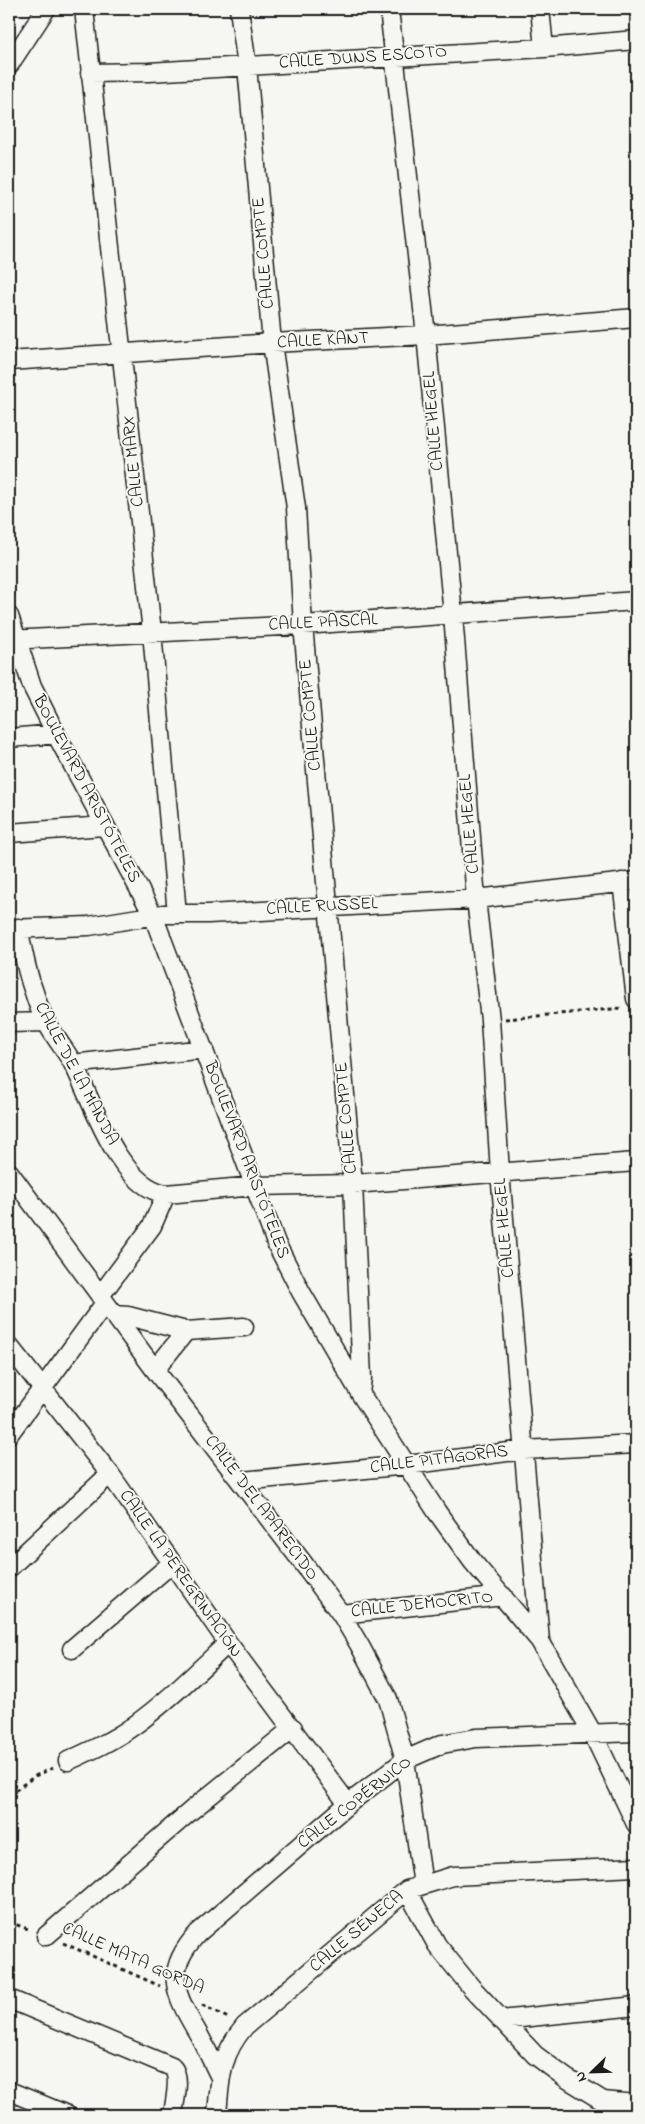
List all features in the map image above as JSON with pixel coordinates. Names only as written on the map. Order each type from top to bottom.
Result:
[{"type":"street","points":[[9,65],[46,9]]},
{"type":"street","name":"CALLE MARX","points":[[84,9],[152,632],[177,914]]},
{"type":"street","name":"CALLE COMPTE","points":[[239,9],[247,66],[272,343],[296,508],[303,625],[353,1184],[362,1378],[360,1393]]},
{"type":"street","name":"CALLE HEGEL","points":[[388,9],[426,335],[453,615],[476,899],[490,1020],[500,1172],[540,1641]]},
{"type":"street","points":[[540,9],[544,48]]},
{"type":"street","name":"CALLE DUNS ESCOTO","points":[[90,73],[247,66],[544,48],[636,40]]},
{"type":"street","name":"CALLE KANT","points":[[9,361],[272,343],[426,335],[636,318]]},
{"type":"street","name":"CALLE PASCAL","points":[[12,640],[303,625],[636,601]]},
{"type":"street","name":"BOULEVARD ARISTÓTELES","points":[[9,616],[12,640],[32,686],[104,826],[153,915],[276,1243],[284,1259],[360,1393],[407,1465],[473,1562],[540,1641],[593,1734],[636,1824]]},
{"type":"street","points":[[9,738],[56,734]]},
{"type":"street","points":[[9,833],[104,826]]},
{"type":"street","points":[[629,881],[631,1003]]},
{"type":"street","name":"CALLE RUSSEL","points":[[14,929],[89,926],[153,915],[476,899],[629,881]]},
{"type":"street","name":"CALLE DE LA MANDA","points":[[14,929],[33,991],[46,1022],[73,1064],[100,1126],[143,1185],[154,1192],[166,1194]]},
{"type":"street","points":[[9,1023],[46,1022]]},
{"type":"street","points":[[73,1064],[204,1049]]},
{"type":"street","points":[[9,1434],[41,1389],[107,1305],[152,1226],[166,1194],[255,1186],[353,1184],[636,1162]]},
{"type":"street","name":"CALLE DEL APARECIDO","points":[[9,1172],[107,1305],[341,1614],[388,1699],[405,1760],[415,1887],[437,1946],[501,2020],[535,2055],[607,2108]]},
{"type":"street","points":[[107,1305],[128,1316],[186,1331],[244,1327]]},
{"type":"street","points":[[156,1370],[186,1331]]},
{"type":"street","name":"CALLE LA PEREGRINACIÓN","points":[[9,1346],[41,1389],[110,1474],[171,1564],[348,1804]]},
{"type":"street","name":"CALLE PITÁGORAS","points":[[242,1481],[407,1465],[524,1450],[636,1444]]},
{"type":"street","points":[[9,1568],[110,1474]]},
{"type":"street","points":[[72,1650],[171,1564]]},
{"type":"street","name":"CALLE DEMOCRITO","points":[[341,1614],[503,1596]]},
{"type":"street","points":[[68,1761],[100,1747],[132,1727],[162,1704],[228,1643]]},
{"type":"street","points":[[46,1936],[193,1809],[292,1728]]},
{"type":"street","name":"CALLE COPÉRNICO","points":[[177,1992],[176,1964],[184,1947],[348,1804],[405,1760],[442,1744],[476,1738],[636,1732]]},
{"type":"street","name":"CALLE SÉNECA","points":[[217,2115],[220,2077],[228,2048],[245,2026],[415,1887],[453,1876],[636,1867]]},
{"type":"street","points":[[177,1992],[220,2077]]},
{"type":"street","points":[[9,1999],[172,2067],[177,2078],[173,2115]]},
{"type":"street","points":[[501,2020],[636,2006]]},
{"type":"street","points":[[9,2091],[67,2115]]},
{"type":"street","points":[[607,2108],[636,2104]]},
{"type":"path","points":[[490,1020],[631,1003]]},
{"type":"path","points":[[9,1795],[35,1776],[68,1761]]},
{"type":"path","name":"CALLE MATA GORDA","points":[[9,1922],[177,1992],[245,2026]]}]
